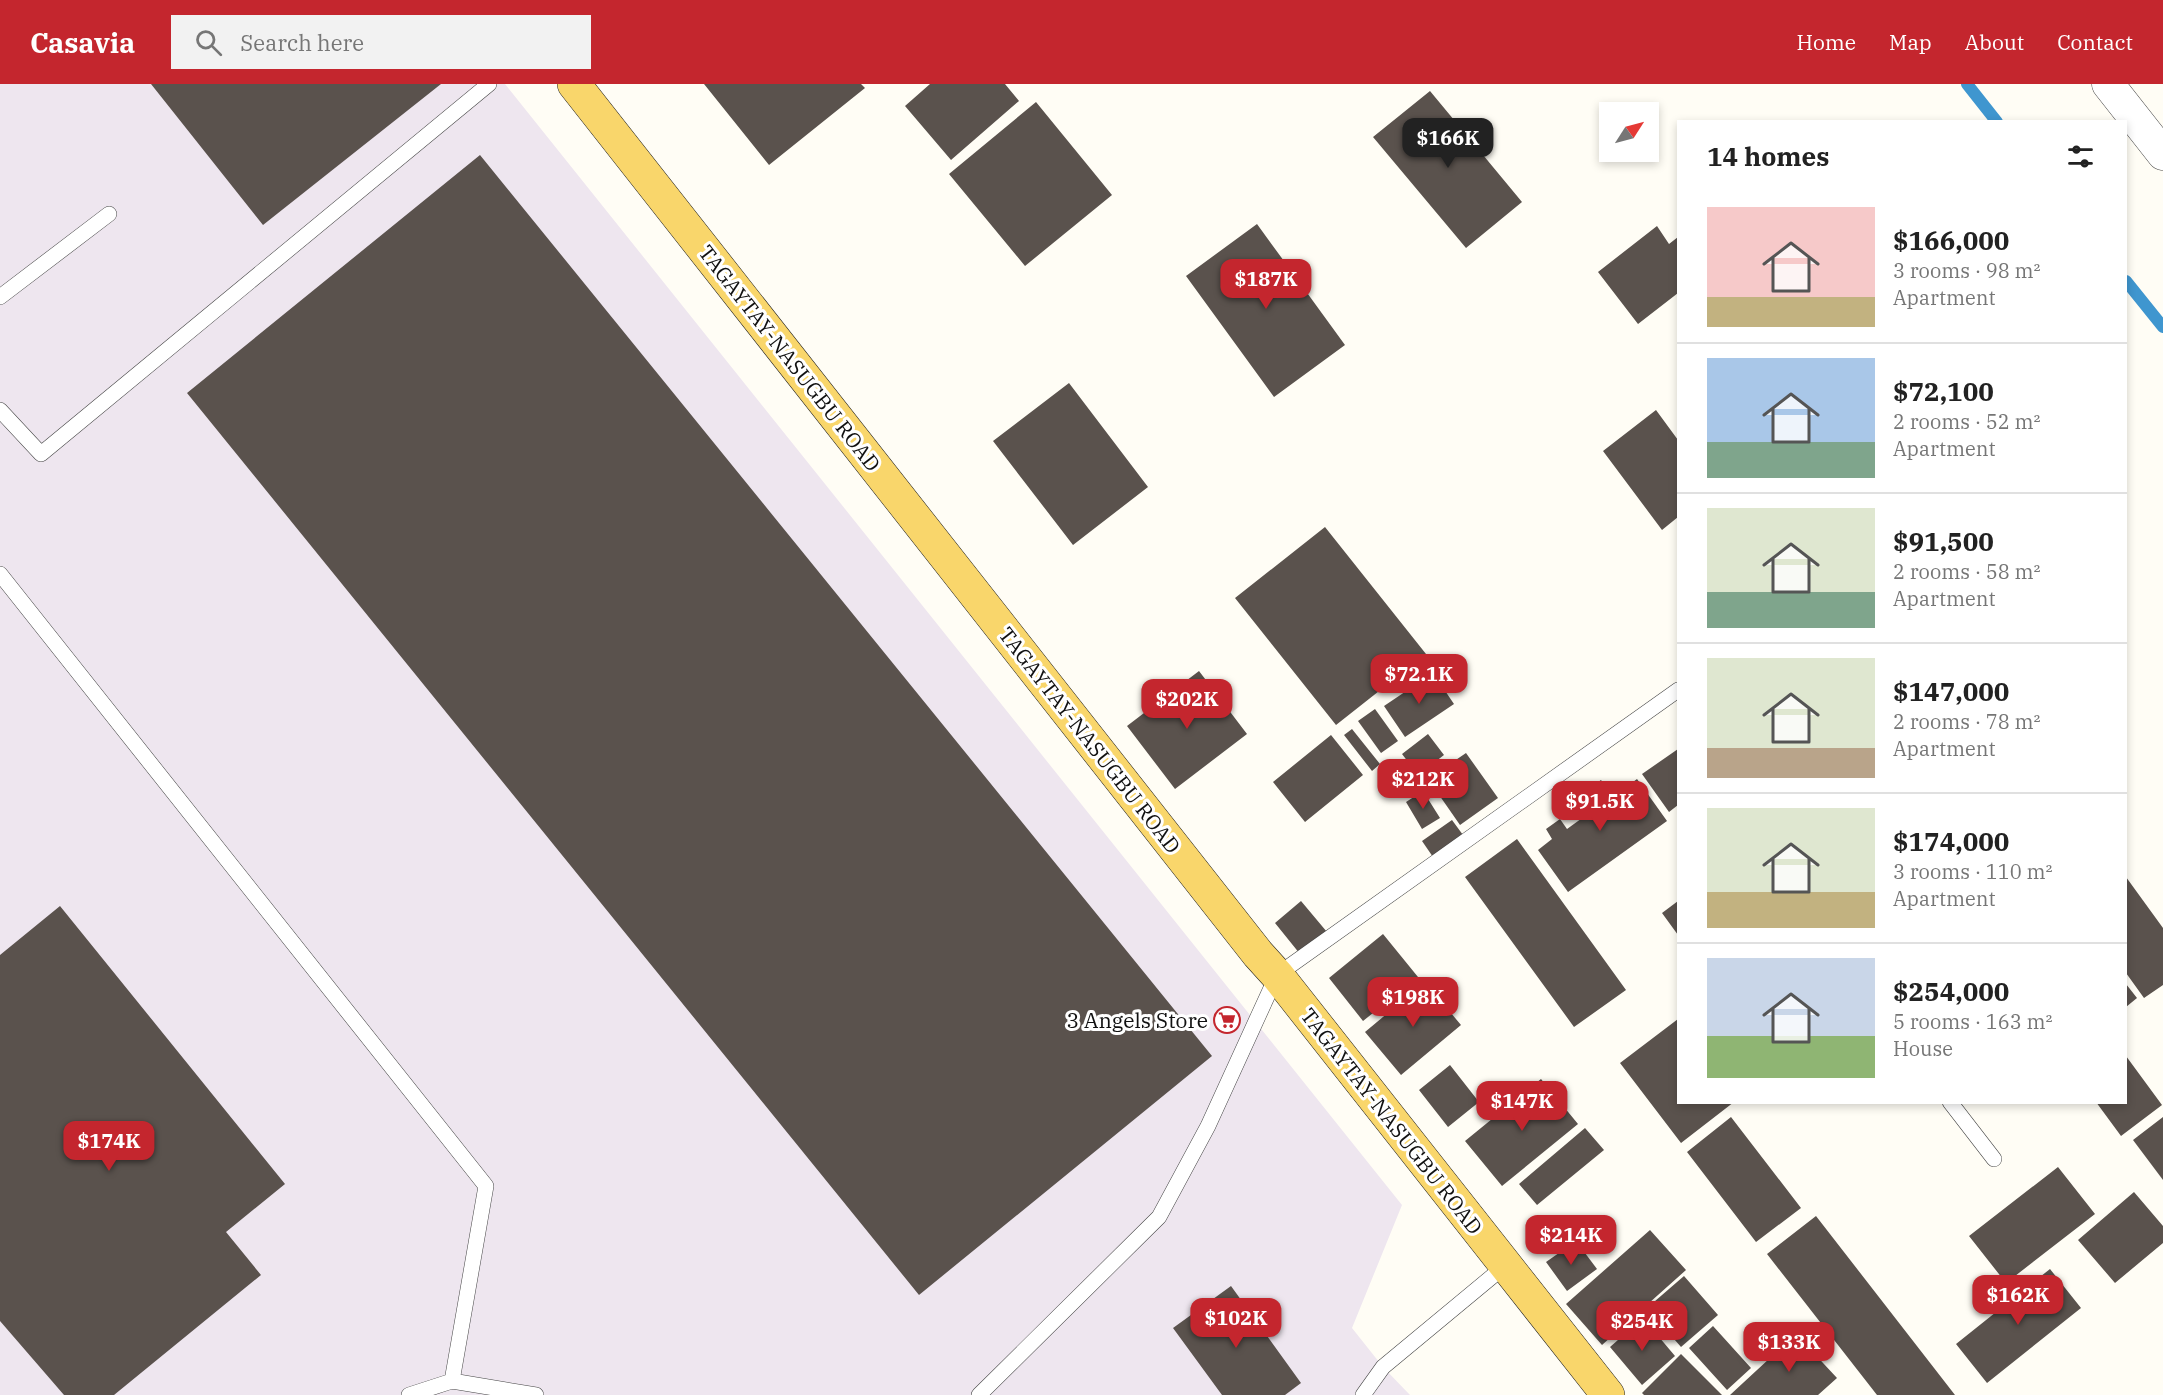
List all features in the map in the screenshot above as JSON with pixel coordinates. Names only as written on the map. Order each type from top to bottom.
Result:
[{"type":"main road","name":"TAGAYTAY-NASUGBU ROAD","points":[[574,84],[1608,1395]]},
{"type":"street","points":[[2108,84],[2163,154]]},
{"type":"lane","points":[[0,410],[41,454],[489,84]]},
{"type":"lane","points":[[0,297],[109,214]]},
{"type":"lane","points":[[0,574],[486,1186],[453,1381]]},
{"type":"lane","points":[[979,1395],[1159,1217],[1208,1126],[1277,975],[1677,691]]},
{"type":"lane","points":[[1952,1104],[1994,1159]]},
{"type":"lane","points":[[1364,1395],[1383,1367],[1506,1265]]},
{"type":"lane","points":[[409,1395],[453,1381],[536,1395]]},
{"type":"shaded area","points":[[0,84],[505,84],[1402,1205],[1352,1328],[1383,1367],[1410,1395],[0,1395]]},
{"type":"building","points":[[151,84],[441,84],[263,225]]},
{"type":"building","points":[[704,84],[861,84],[865,88],[769,165]]},
{"type":"building","points":[[930,84],[1005,84],[1019,101],[951,160],[905,106]]},
{"type":"building","points":[[1430,91],[1522,202],[1466,248],[1373,137]]},
{"type":"building","points":[[1036,102],[1112,195],[1025,266],[949,174]]},
{"type":"building","points":[[480,155],[1212,1056],[919,1295],[187,393]]},
{"type":"building","points":[[1257,224],[1345,345],[1274,397],[1186,276]]},
{"type":"building","points":[[1657,226],[1669,244],[1677,238],[1677,294],[1638,324],[1598,272]]},
{"type":"building","points":[[1069,383],[1148,487],[1073,545],[993,441]]},
{"type":"building","points":[[1656,410],[1677,439],[1677,518],[1662,530],[1603,451]]},
{"type":"building","points":[[1325,527],[1426,654],[1336,725],[1235,598]]},
{"type":"building","points":[[1199,671],[1247,734],[1175,789],[1127,726]]},
{"type":"building","points":[[1433,673],[1454,704],[1405,737],[1384,706]]},
{"type":"building","points":[[1375,709],[1398,741],[1381,753],[1358,721]]},
{"type":"building","points":[[1352,729],[1380,764],[1372,771],[1344,735]]},
{"type":"building","points":[[1428,734],[1444,755],[1418,775],[1402,754]]},
{"type":"building","points":[[1331,735],[1363,775],[1305,822],[1273,782]]},
{"type":"building","points":[[1677,750],[1677,806],[1669,812],[1642,774]]},
{"type":"building","points":[[1466,753],[1498,798],[1460,825],[1428,779]]},
{"type":"building","points":[[1637,779],[1667,821],[1568,892],[1538,850],[1552,839],[1546,829],[1560,819],[1567,829],[1585,816],[1573,800],[1601,780],[1613,797]]},
{"type":"building","points":[[1423,791],[1440,818],[1422,829],[1406,802]]},
{"type":"building","points":[[1452,820],[1463,835],[1433,857],[1422,841]]},
{"type":"building","points":[[1517,839],[1626,990],[1574,1027],[1465,877]]},
{"type":"building","points":[[2127,878],[2163,928],[2163,985],[2144,998],[2127,974]]},
{"type":"building","points":[[1301,901],[1327,932],[1300,954],[1275,923]]},
{"type":"building","points":[[1677,902],[1677,934],[1662,913]]},
{"type":"building","points":[[60,906],[285,1184],[226,1232],[261,1275],[114,1395],[64,1395],[0,1321],[0,955]]},
{"type":"building","points":[[1383,934],[1418,977],[1363,1021],[1329,978]]},
{"type":"building","points":[[1425,982],[1461,1025],[1401,1075],[1365,1032]]},
{"type":"building","points":[[2127,985],[2137,998],[2127,1006]]},
{"type":"building","points":[[1677,1020],[1677,1104],[1731,1104],[1681,1143],[1620,1063]]},
{"type":"building","points":[[2127,1057],[2162,1105],[2121,1136],[2097,1104],[2127,1104]]},
{"type":"building","points":[[1450,1065],[1479,1102],[1448,1127],[1419,1090]]},
{"type":"building","points":[[1541,1079],[1578,1124],[1502,1186],[1465,1141]]},
{"type":"building","points":[[1731,1117],[1801,1208],[1756,1242],[1687,1152]]},
{"type":"building","points":[[2163,1117],[2163,1180],[2133,1140]]},
{"type":"building","points":[[1585,1128],[1604,1150],[1537,1205],[1519,1184]]},
{"type":"building","points":[[2058,1167],[2095,1214],[2006,1283],[1969,1236]]},
{"type":"building","points":[[2134,1192],[2163,1226],[2163,1243],[2115,1283],[2078,1240]]},
{"type":"building","points":[[1816,1216],[1955,1395],[1877,1395],[1767,1254]]},
{"type":"building","points":[[1650,1230],[1686,1270],[1602,1345],[1566,1304]]},
{"type":"building","points":[[1576,1241],[1597,1269],[1567,1291],[1546,1262]]},
{"type":"building","points":[[2050,1269],[2081,1308],[1987,1383],[1956,1344]]},
{"type":"building","points":[[1684,1276],[1718,1315],[1681,1347],[1647,1308]]},
{"type":"building","points":[[1231,1286],[1301,1383],[1285,1395],[1222,1395],[1173,1328]]},
{"type":"building","points":[[1643,1318],[1675,1356],[1642,1385],[1610,1347]]},
{"type":"building","points":[[1713,1326],[1751,1368],[1727,1390],[1689,1348]]},
{"type":"building","points":[[1796,1334],[1837,1378],[1818,1395],[1730,1395]]},
{"type":"building","points":[[1681,1354],[1722,1395],[1644,1395],[1642,1393]]},
{"type":"waterway","points":[[1967,84],[1995,120]]},
{"type":"waterway","points":[[2127,282],[2163,327]]},
{"type":"place","name":"3 Angels Store","points":[[1227,1020]]}]
